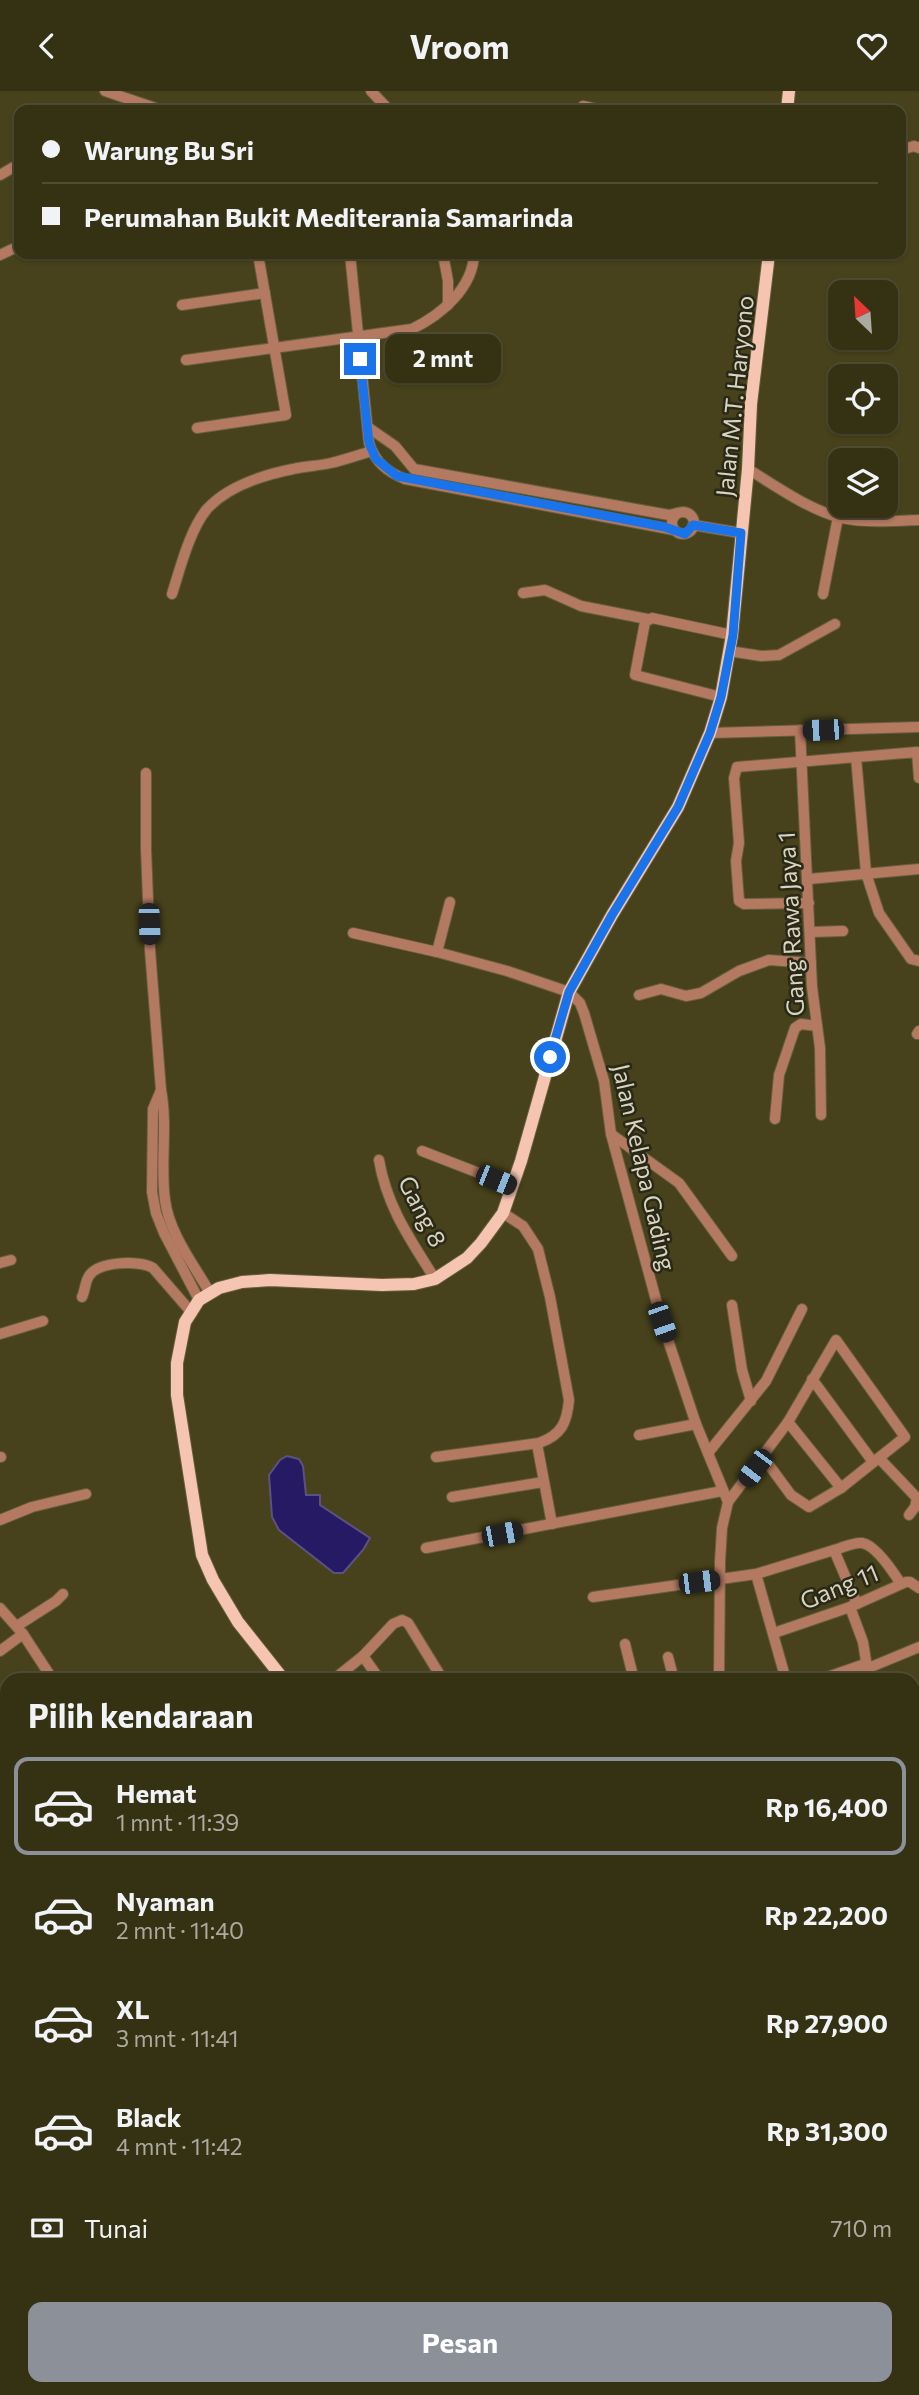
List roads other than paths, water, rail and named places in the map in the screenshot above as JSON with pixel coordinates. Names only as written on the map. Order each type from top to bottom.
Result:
[{"type":"main road","name":"Jalan M.T. Haryono","points":[[204,1297],[219,1288],[242,1282],[270,1280],[383,1285],[414,1284],[435,1279],[467,1258],[503,1213],[569,992],[678,807],[710,733],[721,697],[733,635],[751,404],[768,259]]},
{"type":"main road","points":[[204,1297],[185,1322],[179,1342],[177,1395],[202,1555],[237,1622],[278,1673]]},
{"type":"street","points":[[105,91],[146,105]]},
{"type":"street","points":[[371,91],[384,105]]},
{"type":"street","points":[[197,428],[286,415],[259,259]]},
{"type":"street","points":[[350,259],[357,337],[372,451],[388,471],[409,480],[679,533],[685,534],[693,525]]},
{"type":"street","points":[[444,259],[448,281],[448,305]]},
{"type":"street","points":[[186,360],[412,329],[436,316],[448,305],[471,273],[473,259]]},
{"type":"street","points":[[182,305],[265,293]]},
{"type":"street","points":[[369,428],[394,446],[414,469],[673,514],[683,512],[689,514],[693,525]]},
{"type":"street","points":[[173,594],[195,530],[207,510],[225,495],[263,476],[328,464],[372,451]]},
{"type":"street","points":[[409,480],[414,469]]},
{"type":"street","points":[[748,469],[794,497],[828,512]]},
{"type":"street","points":[[673,514],[674,530]]},
{"type":"street","points":[[823,594],[838,518]]},
{"type":"street","points":[[844,518],[919,520]]},
{"type":"street","points":[[693,525],[741,533]]},
{"type":"street","points":[[523,593],[545,590],[581,606],[733,635]]},
{"type":"street","points":[[647,619],[635,675],[721,697]]},
{"type":"street","points":[[729,651],[761,656],[779,655],[835,624]]},
{"type":"street","points":[[710,733],[919,727]]},
{"type":"street","name":"Gang Rawa Jaya 1","points":[[800,730],[821,1115]]},
{"type":"street","points":[[809,904],[744,904],[738,898],[736,861],[739,843],[735,771],[742,765],[916,753],[919,778]]},
{"type":"street","points":[[856,757],[866,873],[884,920],[913,961],[919,961]]},
{"type":"street","points":[[146,773],[150,950],[161,1090],[153,1109],[152,1192],[160,1223],[204,1297]]},
{"type":"street","points":[[809,879],[919,869]]},
{"type":"street","points":[[437,952],[450,902]]},
{"type":"street","points":[[811,932],[843,931]]},
{"type":"street","points":[[352,933],[507,971],[569,992]]},
{"type":"street","points":[[639,995],[661,989],[686,996],[701,993],[739,971],[769,960],[811,963]]},
{"type":"street","name":"Jalan Kelapa Gading","points":[[569,992],[580,1003],[600,1064],[611,1134],[662,1322],[696,1424],[725,1496]]},
{"type":"street","points":[[775,1119],[779,1075],[795,1028],[801,1024],[817,1026]]},
{"type":"street","points":[[611,1134],[679,1183],[732,1256]]},
{"type":"street","points":[[422,1151],[512,1186]]},
{"type":"street","name":"Gang 8","points":[[379,1160],[386,1193],[393,1208],[435,1279]]},
{"type":"street","points":[[436,1457],[537,1444],[551,1439],[563,1429],[567,1416],[569,1400],[550,1297],[538,1249],[523,1226],[503,1213]]},
{"type":"street","points":[[82,1297],[87,1278],[94,1270],[126,1263],[146,1264],[153,1268],[192,1313]]},
{"type":"street","points":[[732,1305],[742,1370],[751,1401]]},
{"type":"street","points":[[708,1453],[766,1381],[802,1309]]},
{"type":"street","points":[[0,1334],[43,1321]]},
{"type":"street","points":[[426,1548],[725,1496],[763,1457],[788,1422],[836,1340],[904,1433],[904,1440],[814,1505],[805,1506],[791,1495],[763,1457]]},
{"type":"street","points":[[812,1379],[876,1460],[916,1498],[915,1507],[909,1515]]},
{"type":"street","points":[[788,1422],[841,1488]]},
{"type":"street","points":[[639,1436],[696,1424]]},
{"type":"street","points":[[537,1444],[552,1524]]},
{"type":"street","points":[[452,1497],[543,1482]]},
{"type":"street","points":[[0,1520],[32,1507],[86,1494]]},
{"type":"street","points":[[719,1673],[725,1496]]},
{"type":"street","points":[[593,1597],[756,1574],[858,1543],[869,1546],[884,1560],[901,1584]]},
{"type":"street","points":[[834,1550],[853,1605],[863,1642],[867,1671],[919,1647]]},
{"type":"street","points":[[756,1574],[784,1673]]},
{"type":"street","name":"Gang 11","points":[[774,1633],[853,1605],[901,1584],[910,1582],[919,1588]]},
{"type":"street","points":[[0,1651],[20,1630],[63,1594]]},
{"type":"street","points":[[0,1608],[20,1630],[48,1673]]},
{"type":"street","points":[[342,1673],[363,1656],[393,1624],[402,1620],[408,1623],[439,1673]]},
{"type":"street","points":[[625,1644],[632,1673]]},
{"type":"street","points":[[363,1656],[375,1673]]},
{"type":"street","points":[[668,1657],[672,1673]]}]
